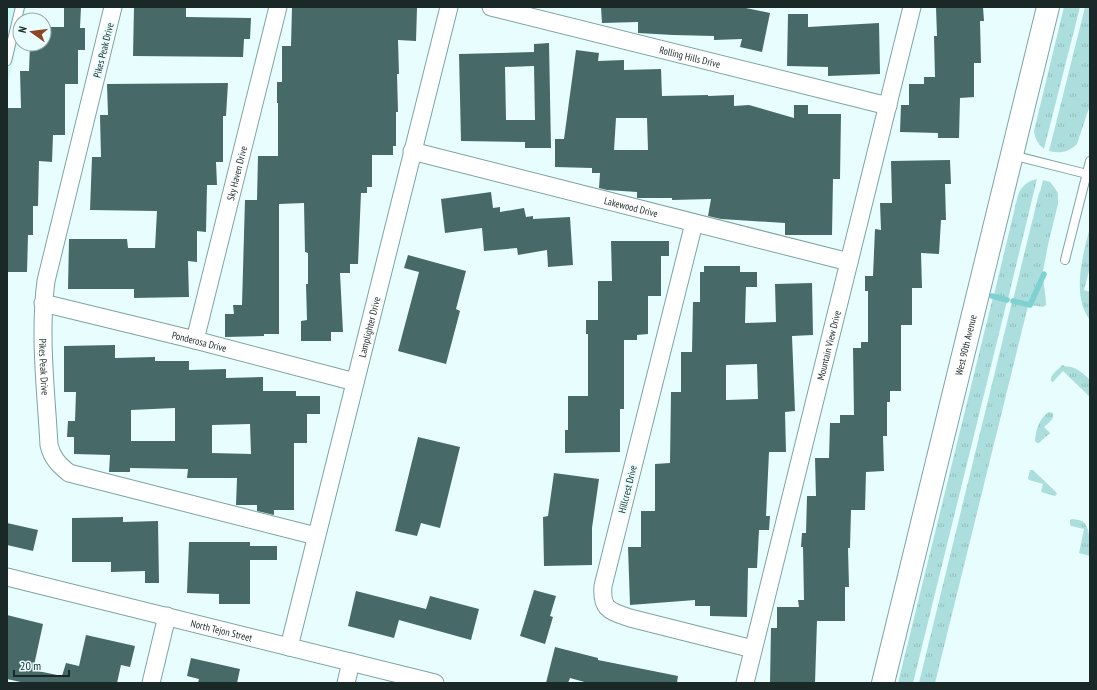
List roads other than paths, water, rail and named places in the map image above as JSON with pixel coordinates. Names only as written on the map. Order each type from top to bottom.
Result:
[{"type":"street","name":"Pikes Peak Drive","points":[[113,7],[46,281],[43,303],[43,350],[49,445],[51,452],[59,466],[69,473],[316,536]]},
{"type":"street","name":"Sky Haven Drive","points":[[195,340],[278,7]]},
{"type":"street","name":"Lamplighter Drive","points":[[289,646],[449,7]]},
{"type":"street","name":"Rolling Hills Drive","points":[[491,7],[888,106]]},
{"type":"street","name":"Mountain View Drive","points":[[745,683],[912,7]]},
{"type":"street","name":"West 90th Avenue","points":[[883,683],[1048,7]]},
{"type":"street","name":"Lakewood Drive","points":[[412,151],[849,262]]},
{"type":"street","name":"Hillcrest Drive","points":[[694,223],[603,586],[602,597],[607,608],[615,613],[753,649]]},
{"type":"street","name":"Ponderosa Drive","points":[[43,303],[195,340],[355,382]]},
{"type":"street","name":"North Tejon Street","points":[[7,576],[435,683]]},
{"type":"street","points":[[151,683],[167,616]]},
{"type":"street","points":[[346,683],[351,662]]},
{"type":"lane","points":[[7,61],[20,7]]},
{"type":"lane","points":[[1012,155],[1087,174]]},
{"type":"lane","points":[[1065,260],[1090,161]]},
{"type":"waterway","points":[[1013,301],[1030,305],[1044,274]]},
{"type":"waterway","points":[[992,296],[1007,300]]}]
